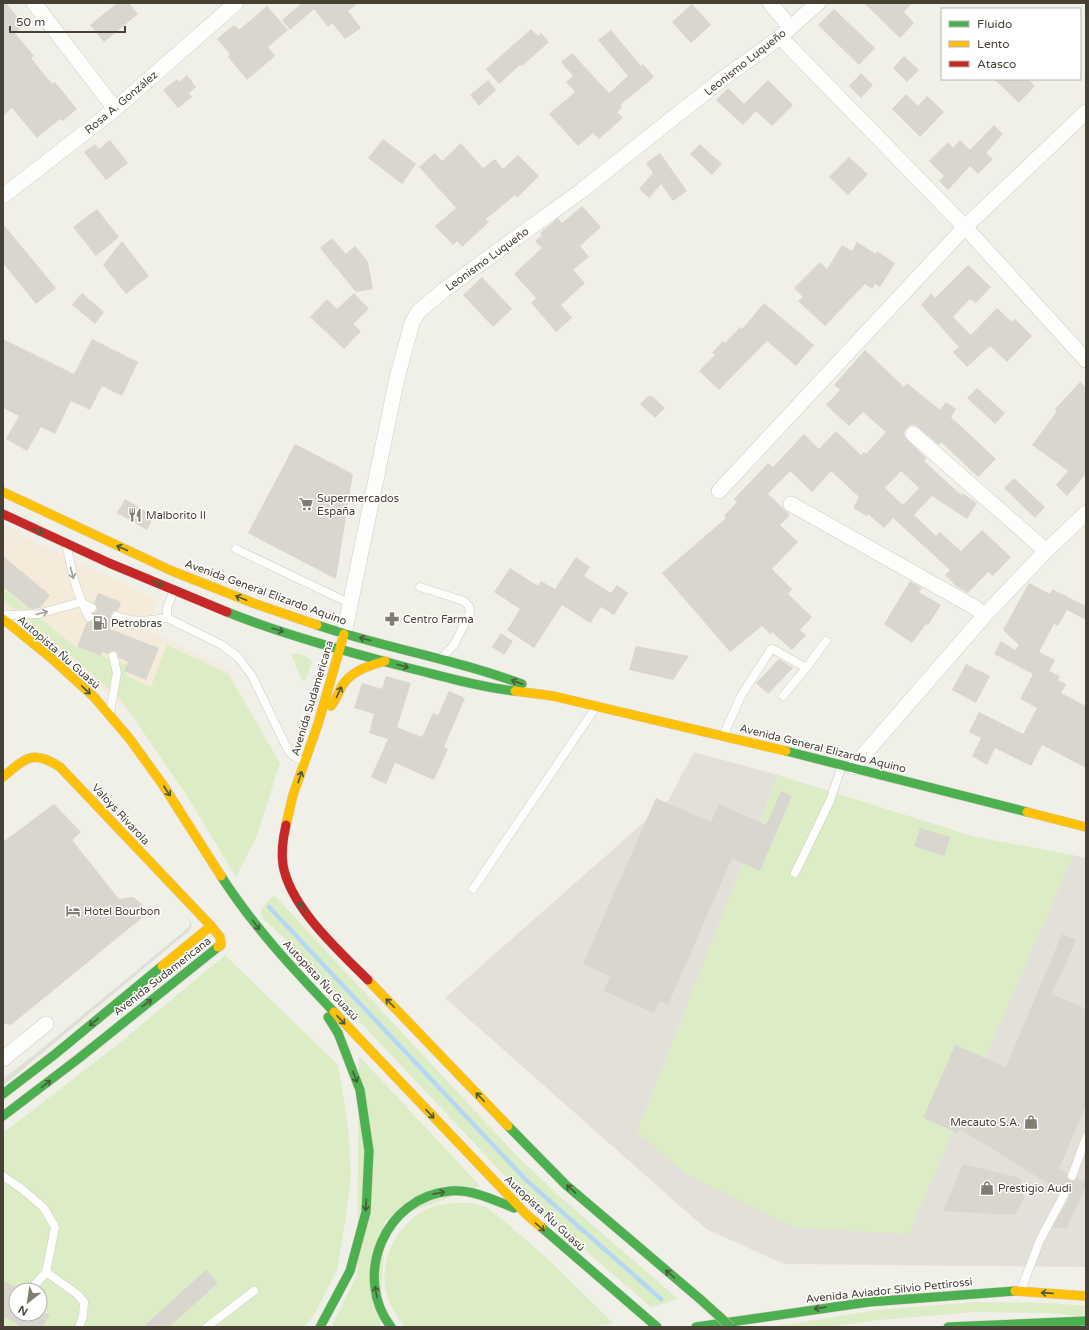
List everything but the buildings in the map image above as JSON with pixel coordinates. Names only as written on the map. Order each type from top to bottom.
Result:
[{"type":"main road","name":"Avenida General Elizardo Aquino","points":[[3,492],[88,543],[174,590],[250,621],[340,650],[488,688],[553,696],[597,706],[848,766],[1086,827]]},
{"type":"main road","name":"Avenida General Elizardo Aquino","points":[[3,514],[67,544],[88,543],[180,574],[253,603],[344,634],[493,673],[553,696]]},
{"type":"main road","name":"Autopista Ñu Guasú","points":[[3,619],[50,657],[94,697],[110,716],[163,785],[233,894],[266,938],[304,981],[526,1214],[657,1327]]},
{"type":"main road","name":"Avenida Sudamericana","points":[[344,634],[318,725],[288,815],[281,854],[283,866],[294,894],[312,921],[326,937],[566,1185],[731,1327]]},
{"type":"main road","points":[[318,725],[335,700],[342,685],[352,675],[364,666],[385,661]]},
{"type":"main road","name":"Valoys Rivarola","points":[[3,777],[27,757],[41,757],[52,761],[66,773],[210,926]]},
{"type":"main road","name":"Avenida Sudamericana","points":[[3,1094],[54,1055],[210,926],[222,939],[221,945],[3,1116]]},
{"type":"main road","points":[[304,981],[338,1033],[360,1090],[369,1151],[366,1212],[350,1271],[320,1327]]},
{"type":"main road","points":[[18,1082],[30,1096]]},
{"type":"main road","points":[[391,1327],[382,1315],[375,1294],[374,1272],[379,1245],[388,1229],[399,1216],[414,1203],[429,1195],[450,1191],[468,1192],[489,1197],[526,1214]]},
{"type":"main road","name":"Avenida Aviador Silvio Pettirossi","points":[[696,1327],[869,1302],[1021,1291],[1086,1296]]},
{"type":"main road","points":[[948,1327],[1086,1322]]},
{"type":"main road","points":[[1005,1324],[1022,1327]]},
{"type":"street","points":[[34,3],[115,109]]},
{"type":"street","name":"Rosa A. González","points":[[3,196],[115,109],[236,3]]},
{"type":"street","points":[[770,3],[785,32],[1086,360]]},
{"type":"street","name":"Leonismo Luqueño","points":[[344,634],[397,378],[410,329],[418,312],[444,290],[581,191],[721,80],[785,32],[818,3]]},
{"type":"street","points":[[719,491],[965,227],[1086,112]]},
{"type":"street","points":[[912,434],[1046,551]]},
{"type":"street","points":[[791,504],[974,607],[985,615]]},
{"type":"street","points":[[848,766],[985,615],[1046,551],[1086,514]]},
{"type":"street","points":[[3,1059],[46,1024]]},
{"type":"lane","points":[[67,544],[71,569],[81,602],[89,617]]},
{"type":"lane","points":[[236,548],[351,604]]},
{"type":"lane","points":[[420,586],[464,601],[469,606],[469,615],[454,645],[440,659]]},
{"type":"lane","points":[[167,618],[167,608],[174,590]]},
{"type":"lane","points":[[3,616],[38,614],[81,602],[92,608]]},
{"type":"lane","points":[[116,616],[129,620],[143,621],[167,618],[222,644],[238,657],[252,676],[289,753],[305,762]]},
{"type":"lane","points":[[783,696],[826,641]]},
{"type":"lane","points":[[723,736],[741,696],[770,649],[774,649],[806,668]]},
{"type":"lane","points":[[110,716],[117,673],[113,656]]},
{"type":"lane","points":[[473,889],[597,706]]},
{"type":"lane","points":[[795,873],[848,766]]},
{"type":"lane","points":[[1072,1176],[1086,1138]]},
{"type":"lane","points":[[3,1176],[22,1189],[44,1208],[55,1227],[46,1272],[37,1282]]},
{"type":"lane","points":[[1021,1291],[1040,1240],[1064,1195]]},
{"type":"lane","points":[[46,1272],[77,1294],[84,1302],[83,1316],[79,1327]]},
{"type":"lane","points":[[207,1327],[254,1291]]},
{"type":"shaded area","points":[[3,525],[57,553],[157,600],[149,631],[229,670],[274,755],[257,818],[3,606]]},
{"type":"shaded area","points":[[694,752],[778,775],[637,1132],[908,1234],[1073,855],[1086,858],[1086,1267],[784,1264],[706,1229],[445,998],[668,801]]},
{"type":"shaded area","points":[[189,918],[192,925],[190,930],[5,1084],[3,1079],[188,928],[190,924]]},
{"type":"green space","points":[[3,588],[77,648],[128,665],[125,675],[151,687],[167,645],[228,674],[280,763],[256,838],[236,877],[187,796],[122,701],[74,658],[3,600]]},
{"type":"green space","points":[[292,653],[307,657],[312,663],[305,681],[302,680]]},
{"type":"green space","points":[[778,775],[972,836],[1073,855],[908,1234],[794,1227],[687,1175],[637,1132]]},
{"type":"green space","points":[[273,896],[276,897],[516,1155],[557,1194],[678,1299],[651,1307],[541,1212],[504,1175],[315,974],[282,936],[263,919],[261,913],[262,908]]},
{"type":"green space","points":[[225,955],[338,1065],[348,1126],[351,1175],[337,1270],[314,1315],[304,1327],[3,1327],[3,1133],[117,1045]]},
{"type":"green space","points":[[359,1056],[480,1186],[385,1221],[380,1327],[331,1327],[357,1275]]},
{"type":"green space","points":[[455,1203],[471,1203],[486,1207],[502,1219],[549,1260],[613,1323],[592,1327],[405,1327],[391,1306],[387,1297],[384,1280],[385,1269],[392,1246],[405,1226],[423,1211]]},
{"type":"green space","points":[[974,1302],[1051,1303],[1086,1306],[1086,1317],[1050,1313],[975,1312],[879,1320],[830,1327],[772,1327],[878,1310]]},
{"type":"waterway","points":[[269,907],[527,1181],[661,1299]]},
{"type":"traffic: fast","points":[[227,612],[293,635],[360,655],[460,681],[515,691]]},
{"type":"traffic: fast","points":[[317,625],[471,667],[522,684]]},
{"type":"traffic: fast","points":[[786,751],[1027,812]]},
{"type":"traffic: fast","points":[[221,876],[260,930],[334,1012]]},
{"type":"traffic: fast","points":[[3,1116],[78,1059],[218,947]]},
{"type":"traffic: fast","points":[[3,1094],[54,1055],[162,966]]},
{"type":"traffic: fast","points":[[320,1327],[350,1271],[366,1212],[369,1151],[360,1090],[338,1033],[328,1017]]},
{"type":"traffic: fast","points":[[508,1126],[566,1185],[700,1299]]},
{"type":"traffic: fast","points":[[391,1327],[380,1307],[375,1285],[375,1263],[382,1242],[392,1223],[408,1208],[427,1196],[450,1191],[475,1193],[514,1208]]},
{"type":"traffic: fast","points":[[541,1227],[657,1327]]},
{"type":"traffic: fast","points":[[696,1327],[869,1302],[1015,1291]]},
{"type":"traffic: fast","points":[[700,1299],[731,1327]]},
{"type":"traffic: fast","points":[[948,1327],[1086,1321]]},
{"type":"traffic: slow","points":[[3,492],[172,571],[253,603],[317,625]]},
{"type":"traffic: slow","points":[[3,619],[50,657],[94,697],[129,738],[163,785],[221,876]]},
{"type":"traffic: slow","points":[[286,825],[293,795],[318,724],[344,634]]},
{"type":"traffic: slow","points":[[331,706],[342,686],[350,676],[366,667],[385,661]]},
{"type":"traffic: slow","points":[[515,691],[553,696],[786,751]]},
{"type":"traffic: slow","points":[[3,777],[30,758],[43,758],[60,767],[211,926],[220,937],[221,945],[218,947]]},
{"type":"traffic: slow","points":[[1027,812],[1086,827]]},
{"type":"traffic: slow","points":[[162,966],[211,926]]},
{"type":"traffic: slow","points":[[368,980],[508,1126]]},
{"type":"traffic: slow","points":[[334,1012],[526,1214],[541,1227]]},
{"type":"traffic: slow","points":[[1015,1291],[1086,1296]]},
{"type":"traffic: jam","points":[[3,514],[109,563],[227,612]]},
{"type":"traffic: jam","points":[[286,825],[282,855],[283,865],[287,881],[295,897],[305,912],[330,942],[368,980]]},
{"type":"place","name":"Supermercados España","points":[[306,504]]},
{"type":"place","name":"Malborito II","points":[[135,515]]},
{"type":"place","name":"Centro Farma","points":[[392,619]]},
{"type":"place","name":"Petrobras","points":[[100,623]]},
{"type":"place","name":"Hotel Bourbon","points":[[73,911]]},
{"type":"place","name":"Mecauto S.A.","points":[[1031,1122]]},
{"type":"place","name":"Prestigio Audi","points":[[987,1188]]}]
